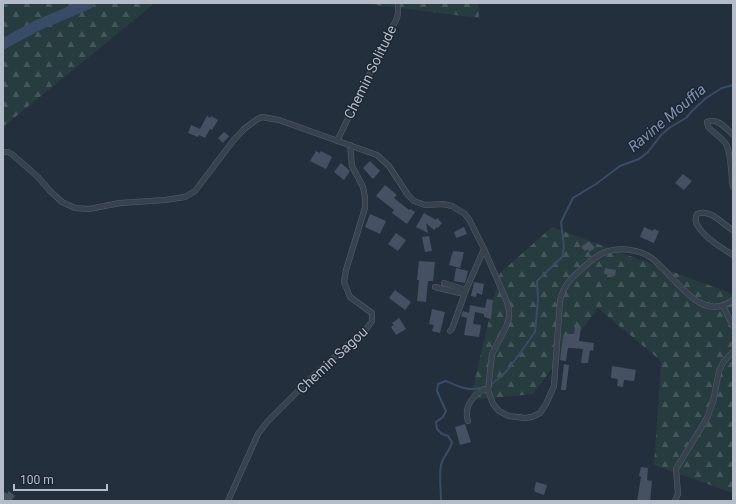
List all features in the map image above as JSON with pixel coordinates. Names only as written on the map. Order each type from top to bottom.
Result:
[{"type":"street","name":"Chemin Solitude","points":[[337,141],[397,18],[398,3]]},
{"type":"street","points":[[3,152],[8,152],[13,155],[38,177],[62,202],[75,208],[89,209],[120,203],[180,198],[190,194],[240,134],[256,120],[262,117],[279,120],[376,155],[389,166],[408,195],[414,201],[425,205],[447,204],[461,211],[470,221],[484,248],[506,302],[509,314],[506,327],[492,354],[488,388],[493,404],[499,411],[504,414],[517,417],[532,417],[540,413],[546,404],[555,380],[560,301],[562,292],[568,281],[592,260],[604,252],[614,249],[625,249],[648,256],[659,264],[688,294],[700,303],[707,306],[715,308],[724,306],[733,300]]},
{"type":"street","points":[[733,135],[719,122],[712,120],[707,122],[708,127],[726,144],[729,151],[733,187]]},
{"type":"street","name":"Chemin Sagou","points":[[228,501],[258,434],[314,376],[367,328],[372,320],[372,313],[350,297],[344,282],[346,270],[365,208],[363,187],[352,166],[350,145]]},
{"type":"street","points":[[733,230],[711,215],[703,212],[697,214],[696,221],[698,228],[733,255]]},
{"type":"street","points":[[450,331],[484,248]]},
{"type":"street","points":[[444,284],[465,292]]},
{"type":"street","points":[[435,287],[465,292]]},
{"type":"street","points":[[724,306],[733,326]]},
{"type":"street","points":[[675,501],[678,494],[676,469],[707,418],[713,402],[719,371],[724,361],[733,352]]},
{"type":"street","points":[[468,421],[466,412],[471,401],[478,392],[488,388]]},
{"type":"green space","points":[[3,3],[155,3],[3,127]]},
{"type":"green space","points":[[360,3],[478,3],[479,18]]},
{"type":"green space","points":[[552,227],[733,294],[733,493],[654,465],[661,361],[598,308],[533,394],[470,400],[500,273]]},
{"type":"building","points":[[207,116],[210,118],[211,116],[218,120],[212,130],[210,129],[205,138],[188,133],[191,125],[200,129]]},
{"type":"building","points":[[224,132],[229,136],[223,143],[218,138]]},
{"type":"building","points":[[316,151],[320,153],[321,151],[332,157],[326,169],[310,161]]},
{"type":"building","points":[[370,161],[380,171],[373,179],[363,168]]},
{"type":"building","points":[[341,163],[350,171],[344,180],[334,172]]},
{"type":"building","points":[[683,174],[692,181],[684,190],[675,183]]},
{"type":"building","points":[[385,185],[397,195],[394,198],[409,210],[410,209],[415,212],[407,224],[392,213],[394,210],[376,196]]},
{"type":"building","points":[[424,213],[436,220],[437,218],[442,223],[434,230],[426,223],[428,233],[416,227]]},
{"type":"building","points":[[370,214],[386,221],[380,234],[365,227]]},
{"type":"building","points":[[464,227],[467,234],[456,238],[454,232]]},
{"type":"building","points":[[644,227],[653,231],[654,229],[659,231],[654,243],[640,237]]},
{"type":"building","points":[[396,233],[406,240],[398,251],[388,244]]},
{"type":"building","points":[[429,236],[432,251],[425,252],[422,237]]},
{"type":"building","points":[[589,241],[595,248],[589,252],[588,249],[585,251],[581,247]]},
{"type":"building","points":[[453,251],[464,252],[460,268],[449,265]]},
{"type":"building","points":[[419,261],[435,262],[433,281],[428,281],[426,302],[417,301]]},
{"type":"building","points":[[456,268],[468,271],[465,283],[454,281]]},
{"type":"building","points":[[605,268],[616,270],[615,276],[604,274]]},
{"type":"building","points":[[474,282],[484,284],[482,295],[477,293],[476,297],[471,296]]},
{"type":"building","points":[[395,290],[411,302],[405,310],[389,298]]},
{"type":"building","points":[[487,299],[493,300],[491,319],[484,317],[484,314],[475,312],[473,324],[481,325],[479,337],[464,335],[467,318],[461,316],[463,311],[469,313],[470,305],[485,308]]},
{"type":"building","points":[[432,309],[445,312],[440,333],[432,331],[434,325],[429,324]]},
{"type":"building","points":[[399,318],[406,329],[396,335],[391,327],[394,325],[392,323]]},
{"type":"building","points":[[575,327],[581,327],[579,341],[594,343],[593,351],[590,350],[588,363],[581,363],[583,349],[568,348],[566,361],[560,360],[563,338],[569,334],[574,334]]},
{"type":"building","points":[[564,364],[569,365],[566,390],[561,390]]},
{"type":"building","points":[[612,366],[636,370],[634,381],[624,380],[623,387],[617,386],[618,379],[611,378]]},
{"type":"building","points":[[465,424],[471,442],[460,445],[455,427]]},
{"type":"building","points":[[641,467],[648,468],[647,480],[652,481],[650,501],[637,501]]},
{"type":"building","points":[[536,482],[547,485],[544,495],[535,492]]},
{"type":"building","points":[[9,491],[15,496],[11,501],[3,501],[3,495],[5,492],[7,494]]},
{"type":"waterway","points":[[3,44],[36,26],[89,3]]},
{"type":"waterway","name":"Ravine Mouffia","points":[[490,385],[503,375],[510,367],[535,332],[538,300],[537,281],[562,257],[564,247],[561,222],[573,198],[596,184],[620,166],[639,159],[648,152],[661,135],[669,128],[686,118],[706,98],[722,88],[733,85]]},
{"type":"waterway","name":"Ravine Mouffia","points":[[441,501],[440,469],[443,459],[452,442],[448,436],[442,434],[437,429],[436,422],[443,417],[446,411],[437,391],[438,384],[446,381],[469,389],[484,387]]}]
